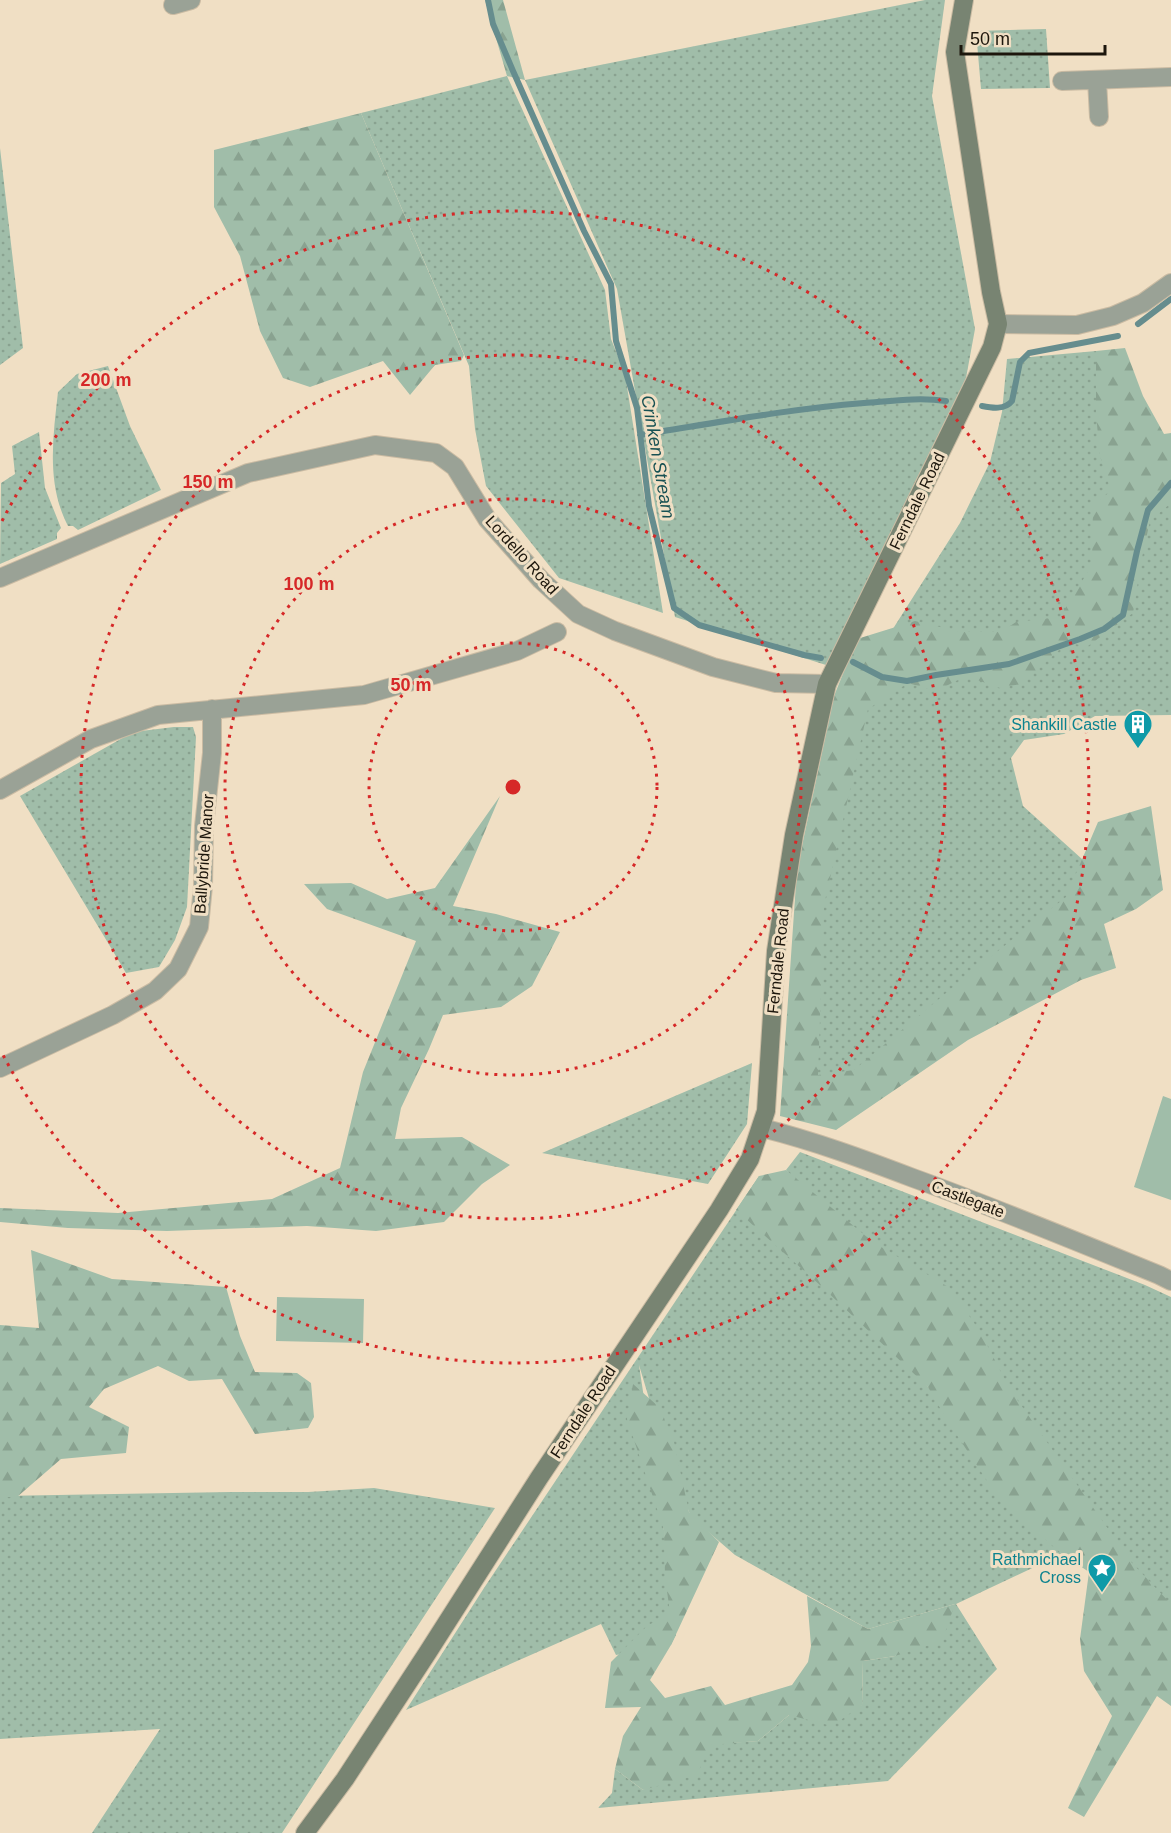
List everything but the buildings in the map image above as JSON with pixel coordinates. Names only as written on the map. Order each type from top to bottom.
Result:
[{"type":"street","points":[[173,5],[191,0]]},
{"type":"street","name":"Ferndale Road","points":[[305,1833],[345,1779],[539,1478],[719,1210],[750,1159],[762,1128],[766,1111],[776,951],[794,836],[827,684],[992,347],[998,324],[991,292],[955,52],[964,0]]},
{"type":"street","points":[[1062,81],[1171,77]]},
{"type":"street","points":[[1097,80],[1099,117]]},
{"type":"street","points":[[998,324],[1077,325],[1113,316],[1143,303],[1171,283]]},
{"type":"street","name":"Lordello Road","points":[[0,578],[248,473],[375,445],[436,453],[455,467],[487,519],[541,580],[578,614],[615,631],[713,666],[776,683],[827,684]]},
{"type":"street","points":[[0,790],[91,739],[158,715],[364,695],[517,651],[557,632]]},
{"type":"street","name":"Ballybride Manor","points":[[0,1068],[113,1015],[155,991],[178,969],[199,927],[203,886],[204,826],[212,753],[212,710]]},
{"type":"street","name":"Castlegate","points":[[762,1128],[802,1138],[939,1187],[1171,1281]]},
{"type":"green space","points":[[485,0],[503,0],[525,80],[507,76]]},
{"type":"green space","points":[[925,0],[945,0],[932,96],[975,329],[966,378],[826,665],[675,617],[617,289],[525,80]]},
{"type":"green space","points":[[1046,29],[1050,88],[981,89],[976,31]]},
{"type":"green space","points":[[507,76],[605,290],[611,339],[625,374],[663,613],[559,578],[486,486],[475,429],[469,366],[361,113]]},
{"type":"green space","points":[[361,113],[464,355],[461,361],[435,365],[410,395],[383,361],[310,387],[283,378],[260,331],[240,256],[214,207],[214,150]]},
{"type":"green space","points":[[0,148],[23,348],[0,365]]},
{"type":"green space","points":[[1125,348],[1143,396],[1164,434],[1171,433],[1171,503],[1150,521],[1133,613],[1088,646],[1067,643],[1021,684],[1000,688],[966,676],[936,691],[908,683],[868,709],[824,905],[818,1075],[854,1070],[1066,897],[1098,822],[1151,806],[1163,890],[1136,909],[1104,924],[1116,968],[1081,980],[968,1040],[836,1130],[780,1116],[797,869],[834,696],[857,639],[915,621],[961,632],[1001,632],[1016,622],[1060,617],[1092,565],[1093,505],[1111,491],[1100,456],[1096,414],[1096,351]]},
{"type":"green space","points":[[1096,351],[1135,489],[1171,496],[1171,715],[1095,716],[1064,734],[1024,740],[1011,758],[1023,806],[1092,868],[1022,964],[808,1122],[809,885],[851,695],[960,523],[990,462],[1002,412],[1007,359]]},
{"type":"green space","points":[[108,366],[130,426],[161,490],[78,530],[73,526],[68,526],[56,494],[53,443],[58,392],[77,374]]},
{"type":"green space","points":[[39,432],[45,488],[61,528],[57,533],[57,539],[0,564],[1,483],[15,474],[12,446]]},
{"type":"green space","points":[[193,727],[196,737],[187,907],[175,940],[159,967],[126,973],[20,796],[133,732]]},
{"type":"green space","points":[[500,796],[453,906],[496,914],[560,932],[532,986],[501,1007],[443,1015],[401,1108],[395,1139],[462,1137],[510,1165],[482,1184],[444,1222],[376,1231],[307,1226],[167,1231],[68,1228],[0,1222],[0,1208],[118,1213],[272,1199],[340,1168],[363,1072],[416,941],[327,909],[304,884],[351,883],[387,899],[435,888]]},
{"type":"green space","points":[[752,1063],[747,1124],[708,1184],[542,1153]]},
{"type":"green space","points":[[1163,1096],[1171,1099],[1171,1200],[1134,1187]]},
{"type":"green space","points":[[800,1152],[1171,1297],[1171,1628],[786,1170]]},
{"type":"green space","points":[[786,1170],[873,1242],[950,1288],[981,1333],[1009,1388],[1132,1563],[1171,1604],[1171,1706],[1157,1696],[1084,1817],[1068,1808],[1112,1716],[1084,1671],[1080,1639],[1089,1572],[1062,1554],[999,1499],[928,1387],[736,1210],[759,1176]]},
{"type":"green space","points":[[759,1176],[1062,1554],[956,1604],[997,1669],[888,1781],[598,1808],[612,1793],[615,1769],[643,1790],[710,1744],[758,1741],[789,1715],[862,1705],[863,1661],[895,1656],[955,1604],[868,1629],[735,1555],[691,1517],[663,1445],[639,1365],[664,1530],[676,1635],[671,1645],[616,1655],[601,1624],[406,1710],[484,1588]]},
{"type":"green space","points":[[31,1250],[112,1279],[226,1287],[240,1336],[255,1372],[297,1373],[311,1383],[314,1417],[308,1428],[255,1434],[222,1379],[189,1381],[158,1366],[104,1389],[89,1407],[129,1427],[126,1453],[61,1459],[17,1497],[0,1497],[0,1325],[39,1328]]},
{"type":"green space","points":[[277,1297],[364,1299],[363,1343],[276,1341]]},
{"type":"green space","points":[[633,1384],[659,1407],[674,1442],[689,1512],[719,1542],[671,1645],[650,1680],[665,1698],[711,1686],[725,1705],[792,1685],[808,1662],[811,1646],[807,1596],[868,1629],[955,1604],[942,1641],[895,1656],[863,1661],[862,1705],[832,1726],[789,1715],[758,1741],[710,1745],[697,1775],[643,1790],[615,1769],[623,1736],[641,1707],[605,1708],[611,1662],[647,1626],[670,1613],[665,1576],[664,1530],[627,1419]]},
{"type":"green space","points":[[374,1488],[495,1508],[282,1833],[92,1833],[160,1729],[0,1739],[0,1496],[308,1492]]},
{"type":"waterway","name":"Crinken Stream","points":[[488,0],[493,24],[513,71],[584,231],[611,284],[616,341],[637,408],[649,506],[674,608],[699,625],[821,658]]},
{"type":"waterway","points":[[1138,324],[1171,299]]},
{"type":"waterway","points":[[982,406],[1002,407],[1012,401],[1020,362],[1029,353],[1118,336]]},
{"type":"waterway","points":[[640,435],[807,409],[905,400],[946,401]]},
{"type":"waterway","name":"Crinken Stream","points":[[853,662],[882,677],[907,681],[1009,664],[1104,629],[1123,615],[1148,510],[1171,483]]},
{"type":"place","name":"Shankill Castle","points":[[1138,750]]},
{"type":"place","name":"Rathmichael Cross","points":[[1102,1594]]}]
